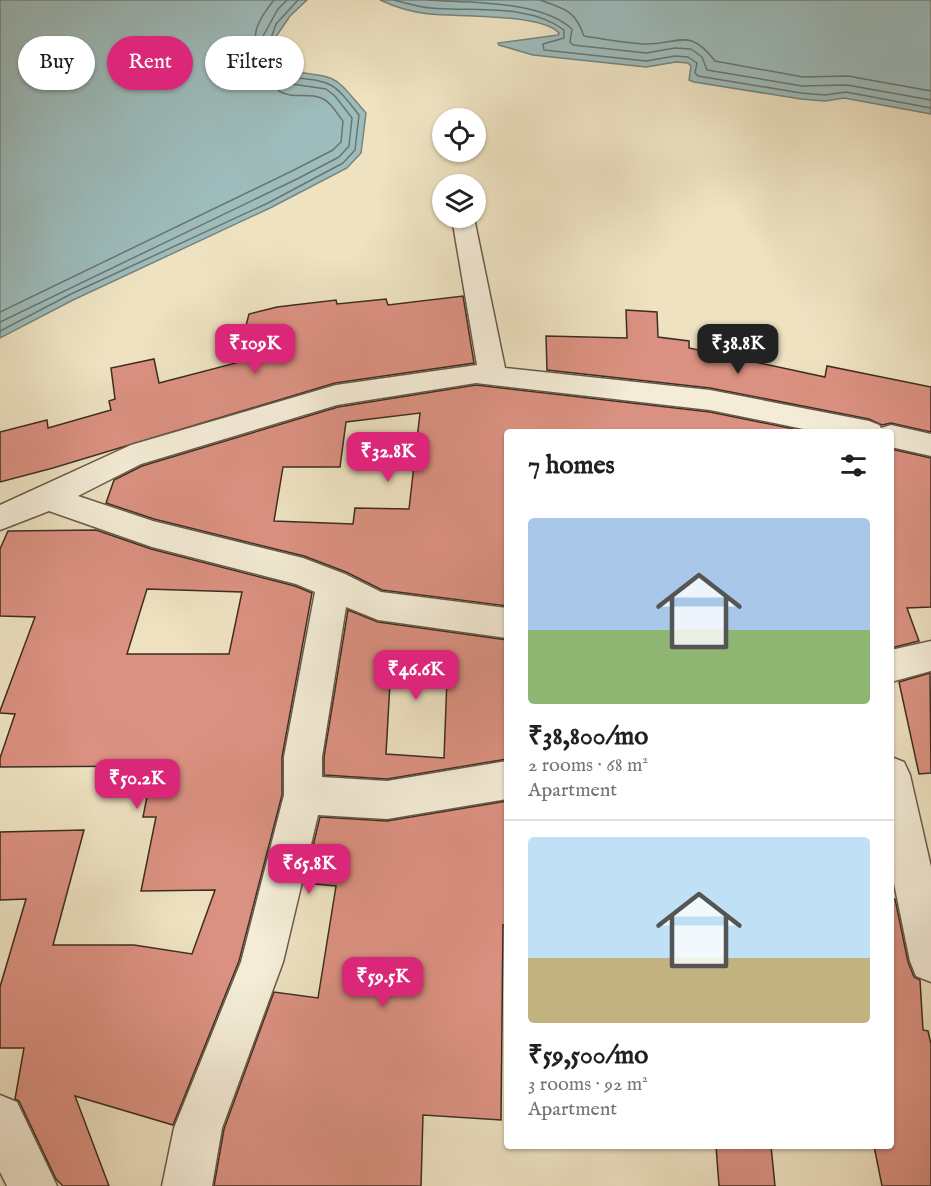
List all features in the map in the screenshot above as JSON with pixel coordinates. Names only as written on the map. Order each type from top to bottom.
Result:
[{"type":"street","points":[[465,228],[493,376]]},
{"type":"street","points":[[0,518],[48,498],[131,456],[336,395],[476,374],[710,400],[808,426],[838,429]]},
{"type":"street","points":[[894,437],[931,445]]},
{"type":"street","points":[[48,498],[152,534],[303,572],[378,606],[504,623]]},
{"type":"street","points":[[188,1186],[198,1128],[262,962],[303,795],[303,757],[333,584]]},
{"type":"street","points":[[894,665],[931,656]]},
{"type":"street","points":[[303,795],[387,800],[504,780]]},
{"type":"street","points":[[894,791],[931,961]]},
{"type":"street","points":[[0,1119],[32,1186]]},
{"type":"water","points":[[0,0],[307,0],[290,16],[276,36],[205,36],[205,90],[304,90],[304,73],[329,78],[342,86],[366,113],[361,153],[347,168],[270,208],[73,300],[0,338]]},
{"type":"water","points":[[380,0],[931,0],[931,114],[844,98],[825,101],[801,99],[694,82],[689,80],[691,66],[688,63],[676,62],[646,67],[533,55],[498,43],[558,35],[559,33],[535,22],[498,17],[423,13]]},
{"type":"building","points":[[463,296],[474,363],[335,383],[0,482],[0,432],[47,420],[48,428],[111,410],[109,401],[115,399],[111,368],[154,359],[159,383],[236,363],[249,314],[277,307],[336,300],[337,304],[386,299],[388,305]]},
{"type":"building","points":[[626,310],[657,312],[658,337],[689,341],[689,348],[825,377],[827,366],[931,387],[931,432],[891,423],[882,425],[869,419],[710,388],[547,370],[546,336],[627,338]]},
{"type":"building","points":[[476,385],[710,412],[794,429],[504,429],[504,606],[382,590],[346,572],[304,556],[154,519],[106,503],[114,480],[142,466],[338,407]],"holes":[[[420,413],[409,509],[355,508],[353,524],[274,521],[283,467],[340,467],[346,422]]]},
{"type":"building","points":[[894,450],[931,458],[931,607],[907,608],[919,641],[894,647]]},
{"type":"building","points":[[96,530],[151,549],[295,586],[312,593],[282,757],[282,795],[239,961],[173,1125],[75,1096],[109,1186],[63,1186],[56,1179],[19,1101],[15,1099],[24,1048],[0,1048],[0,987],[26,899],[0,900],[0,832],[84,830],[53,945],[134,945],[192,954],[215,890],[141,891],[156,817],[143,817],[153,766],[0,767],[0,758],[15,714],[0,713],[0,711],[35,617],[0,616],[0,549],[8,531]],"holes":[[[147,589],[242,592],[229,654],[127,654]]]},
{"type":"building","points":[[348,610],[378,622],[504,640],[504,760],[387,779],[324,775],[324,757]],"holes":[[[394,676],[447,678],[444,758],[386,754],[390,683],[393,683]]]},
{"type":"building","points":[[930,673],[931,773],[919,774],[899,682]]},
{"type":"building","points":[[504,802],[501,1120],[423,1115],[421,1186],[214,1186],[224,1129],[274,992],[318,998],[336,886],[304,883],[320,817],[387,821]]},
{"type":"building","points":[[894,899],[908,962],[914,977],[920,980],[923,1030],[928,1031],[931,1044],[931,1186],[882,1186],[875,1149],[894,1149]]},
{"type":"building","points":[[716,1149],[771,1149],[775,1186],[719,1186]]}]
